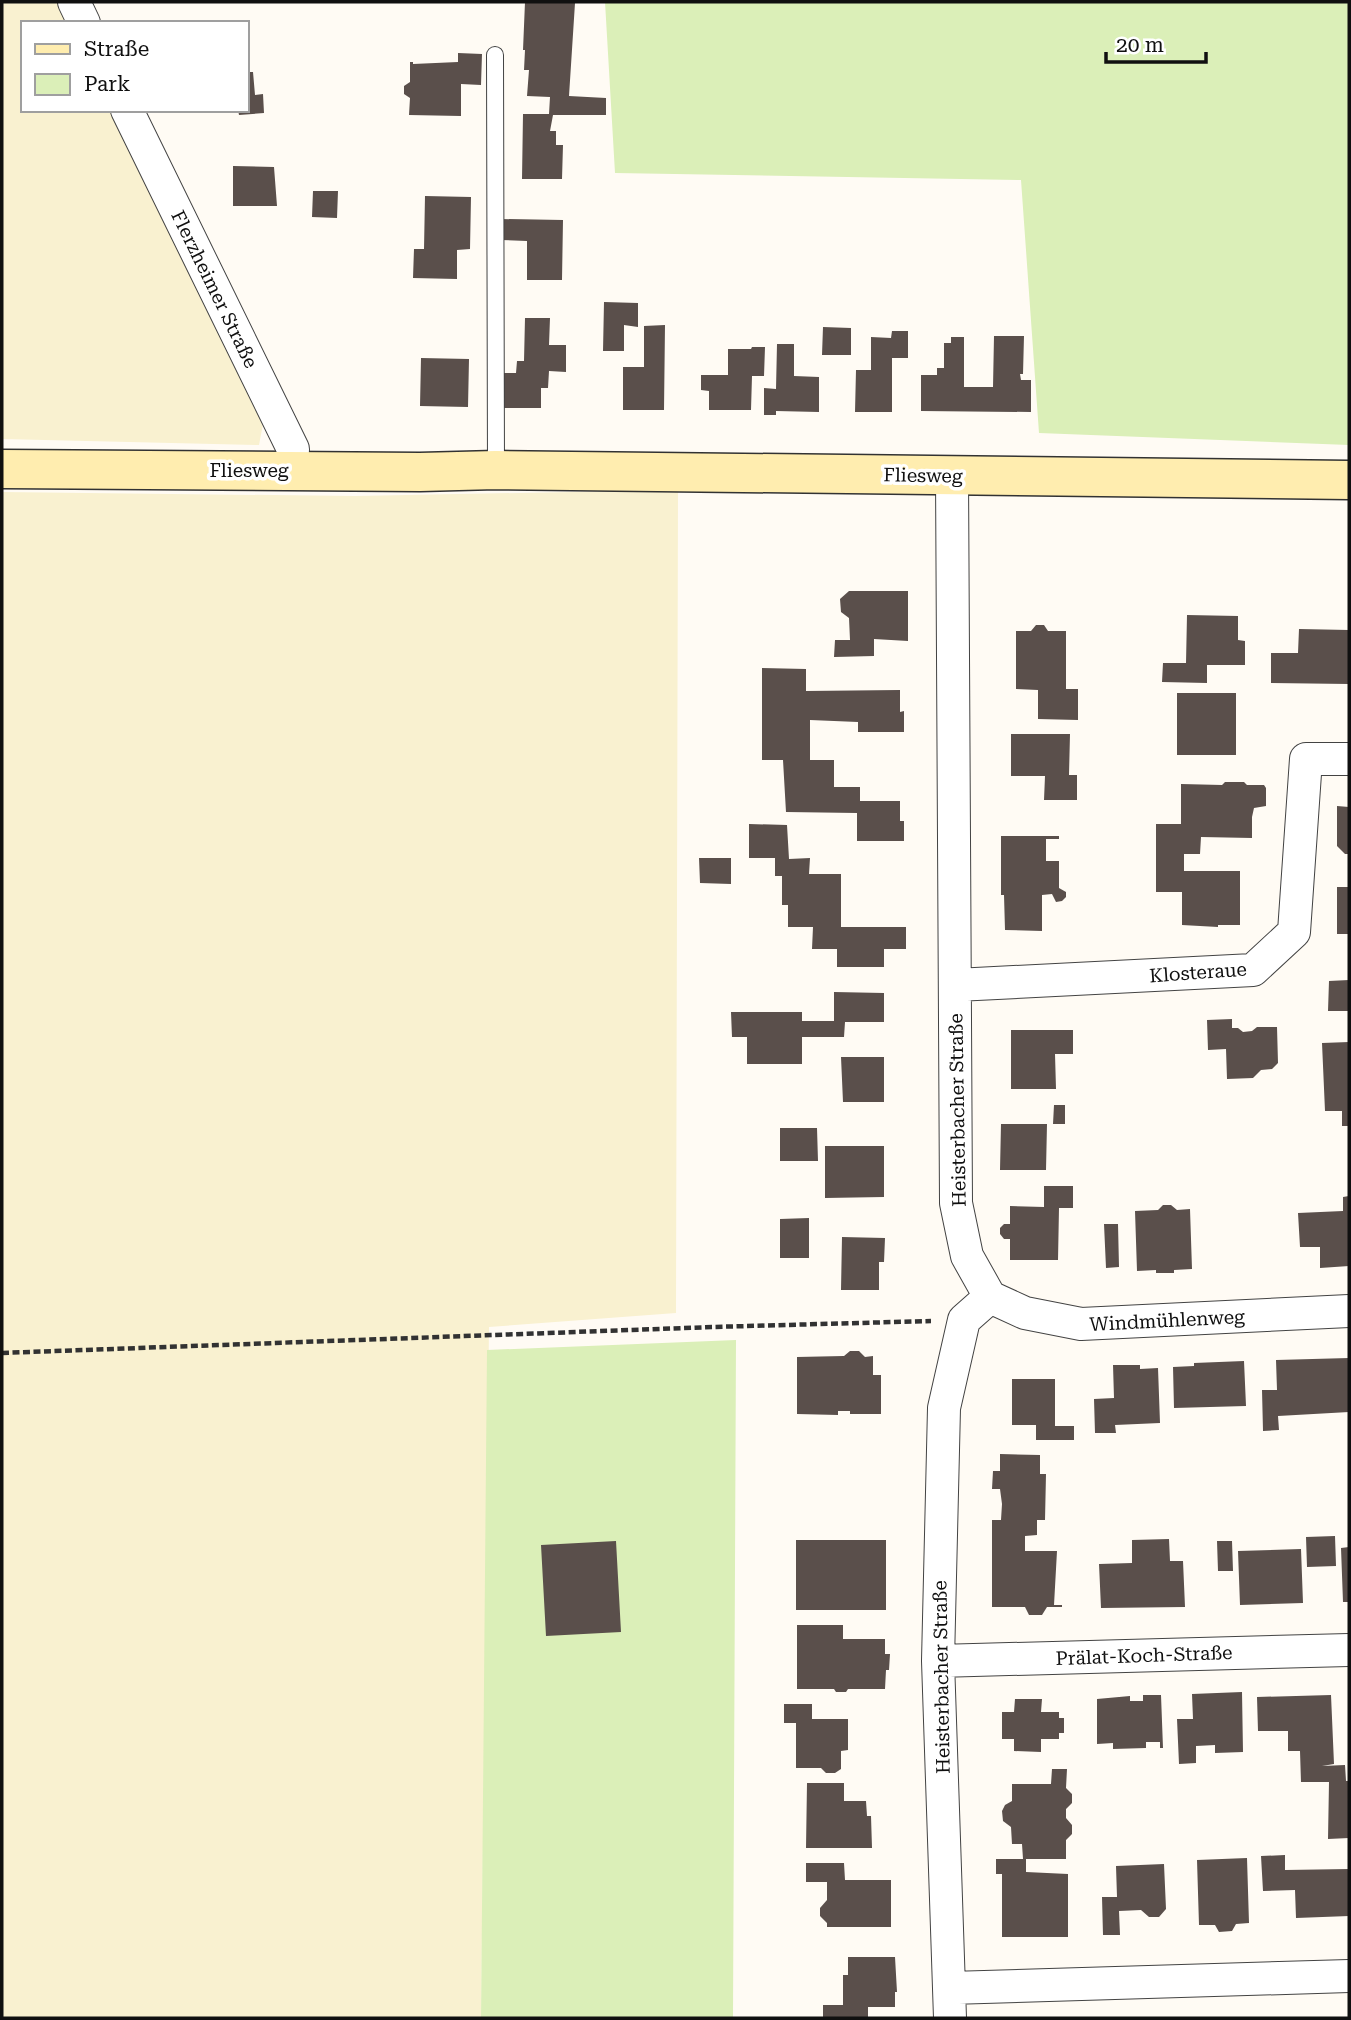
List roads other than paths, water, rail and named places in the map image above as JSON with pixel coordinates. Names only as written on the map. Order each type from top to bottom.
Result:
[{"type":"main road","name":"Fliesweg","points":[[2,469],[496,470],[1349,480]]},
{"type":"street","points":[[74,2],[83,21]]},
{"type":"street","name":"Flerzheimer Straße","points":[[128,112],[293,449],[292,470]]},
{"type":"street","name":"Heisterbacher Straße","points":[[950,2003],[938,1661],[944,1408],[964,1320],[990,1297],[967,1256],[956,1203],[952,475]]},
{"type":"street","name":"Klosteraue","points":[[956,985],[1253,970],[1294,932],[1306,759],[1349,759]]},
{"type":"street","name":"Windmühlenweg","points":[[990,1297],[1025,1313],[1081,1324],[1349,1311]]},
{"type":"street","name":"Prälat-Koch-Straße","points":[[938,1661],[1349,1650]]},
{"type":"street","points":[[950,2003],[1349,1976]]},
{"type":"lane","points":[[495,55],[496,470]]}]
